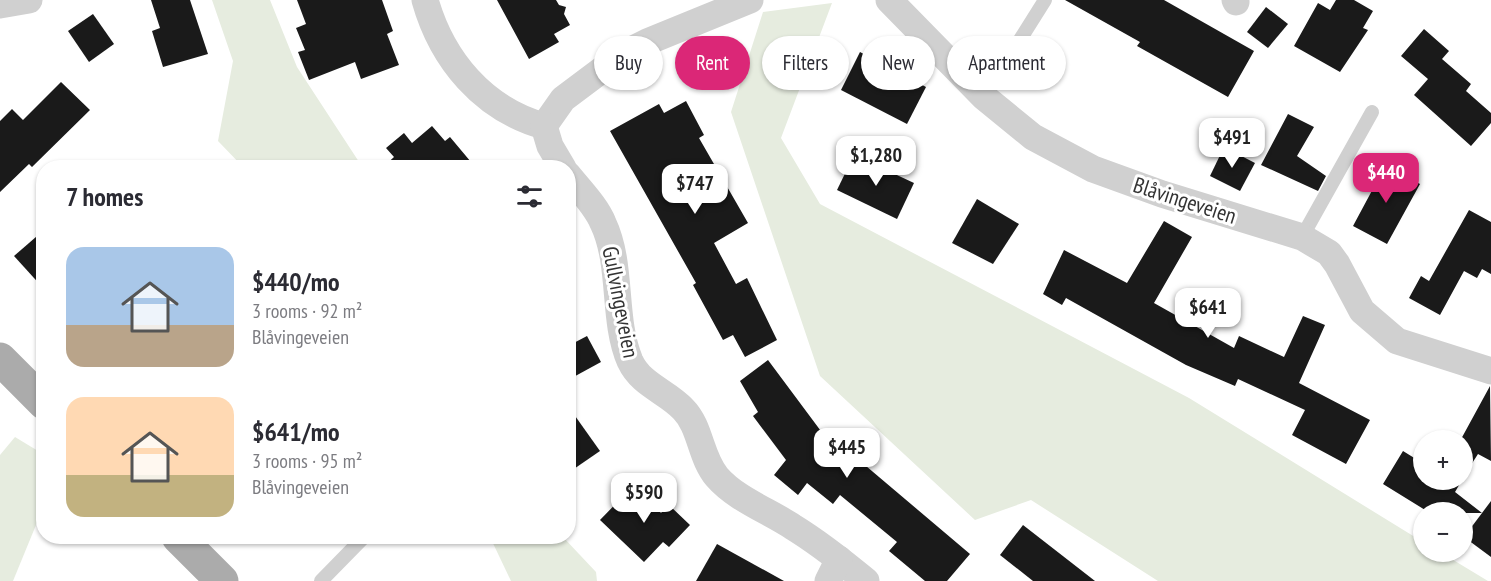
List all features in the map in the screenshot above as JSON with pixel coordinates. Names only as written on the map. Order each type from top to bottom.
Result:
[{"type":"main road","points":[[0,359],[36,386]]},
{"type":"main road","points":[[185,544],[222,581]]},
{"type":"street","points":[[0,5],[29,0]]},
{"type":"street","points":[[425,0],[449,56],[460,72],[495,105],[526,121],[544,126]]},
{"type":"street","points":[[544,126],[563,99],[624,54],[647,42],[750,0]]},
{"type":"street","name":"Blåvingeveien","points":[[889,0],[984,97],[1033,137],[1093,169],[1162,194],[1302,237],[1329,253],[1362,311],[1397,341],[1491,371]]},
{"type":"street","points":[[544,126],[550,146],[558,160]]},
{"type":"street","name":"Gullvingeveien","points":[[576,185],[603,220],[611,242],[626,348],[638,374],[656,391],[681,407],[691,418],[703,454],[717,477],[833,570],[866,581]]},
{"type":"lane","points":[[984,97],[1045,0]]},
{"type":"lane","points":[[1302,237],[1372,112]]},
{"type":"lane","points":[[321,581],[357,544]]},
{"type":"shaded area","points":[[212,0],[270,0],[297,67],[358,160],[236,160],[218,141],[233,61]]},
{"type":"shaded area","points":[[832,3],[820,36],[762,36],[762,90],[799,90],[781,138],[820,204],[1189,398],[1413,536],[1413,562],[1457,562],[1488,581],[1158,581],[1031,500],[975,520],[820,376],[731,112],[738,90],[750,90],[750,53],[763,12]]},
{"type":"shaded area","points":[[15,437],[36,450],[36,525],[13,581],[0,581],[0,455]]},
{"type":"shaded area","points":[[493,544],[570,544],[596,572],[597,581],[511,581]]},
{"type":"building","points":[[151,0],[190,0],[208,54],[163,67],[152,31],[160,28]]},
{"type":"building","points":[[297,0],[382,0],[393,31],[387,34],[399,65],[361,79],[355,62],[309,80],[298,52],[305,50],[296,28],[306,24]]},
{"type":"building","points":[[497,0],[556,0],[559,5],[566,7],[564,14],[570,25],[554,34],[559,42],[529,59]]},
{"type":"building","points":[[1065,0],[1164,0],[1254,51],[1228,97],[1137,46],[1140,42]]},
{"type":"building","points":[[1336,0],[1354,0],[1373,11],[1363,28],[1368,30],[1340,72],[1294,46],[1318,3],[1330,10]]},
{"type":"building","points":[[1266,7],[1288,24],[1268,48],[1247,32]]},
{"type":"building","points":[[93,14],[114,44],[89,62],[68,31]]},
{"type":"building","points":[[1424,29],[1449,51],[1442,59],[1471,84],[1466,91],[1491,113],[1491,123],[1471,146],[1414,95],[1428,79],[1401,56]]},
{"type":"building","points":[[860,52],[861,90],[924,90],[907,124],[841,90],[849,90],[849,74]]},
{"type":"building","points":[[61,82],[90,110],[39,160],[36,160],[32,167],[29,164],[0,192],[0,121],[12,109],[23,120]]},
{"type":"building","points":[[686,101],[704,135],[699,138],[748,223],[714,243],[736,284],[747,278],[777,340],[745,357],[733,335],[723,340],[693,285],[696,283],[610,131],[659,104],[664,113]]},
{"type":"building","points":[[1288,114],[1314,127],[1297,156],[1326,176],[1318,191],[1261,165]]},
{"type":"building","points":[[432,126],[445,141],[450,137],[469,160],[391,160],[394,157],[386,148],[404,133],[412,143]]},
{"type":"building","points":[[1224,147],[1255,163],[1240,191],[1210,176]]},
{"type":"building","points":[[854,155],[914,183],[897,219],[837,190]]},
{"type":"building","points":[[1390,157],[1390,168],[1420,184],[1387,244],[1353,226]]},
{"type":"building","points":[[977,199],[1019,224],[993,264],[952,243]]},
{"type":"building","points":[[1469,210],[1491,222],[1491,274],[1482,269],[1477,278],[1464,271],[1440,315],[1409,298],[1421,276],[1429,281]]},
{"type":"building","points":[[1164,221],[1192,237],[1154,303],[1234,348],[1239,336],[1284,357],[1303,316],[1325,325],[1299,383],[1370,420],[1346,464],[1292,435],[1305,410],[1238,379],[1235,386],[1186,365],[1066,298],[1062,305],[1043,294],[1064,250],[1127,283]]},
{"type":"building","points":[[36,237],[36,280],[14,256]]},
{"type":"building","points":[[587,336],[601,362],[576,376],[576,342]]},
{"type":"building","points":[[768,360],[835,450],[840,444],[970,554],[947,581],[925,581],[889,551],[897,542],[840,495],[833,504],[807,483],[798,495],[774,475],[786,460],[753,416],[758,412],[740,381]]},
{"type":"building","points":[[1490,386],[1491,461],[1478,454],[1473,462],[1473,430],[1466,430]]},
{"type":"building","points":[[576,417],[600,451],[576,468]]},
{"type":"building","points":[[1403,451],[1413,457],[1413,490],[1456,490],[1455,492],[1468,502],[1413,503],[1383,484]]},
{"type":"building","points":[[633,486],[661,513],[669,505],[690,525],[669,547],[663,542],[644,562],[600,520]]},
{"type":"building","points":[[1491,501],[1491,557],[1473,544],[1473,525]]},
{"type":"building","points":[[1473,506],[1482,513],[1473,513]]},
{"type":"building","points":[[1023,525],[1095,581],[1033,581],[1000,555]]},
{"type":"building","points":[[717,544],[784,581],[696,581]]}]
